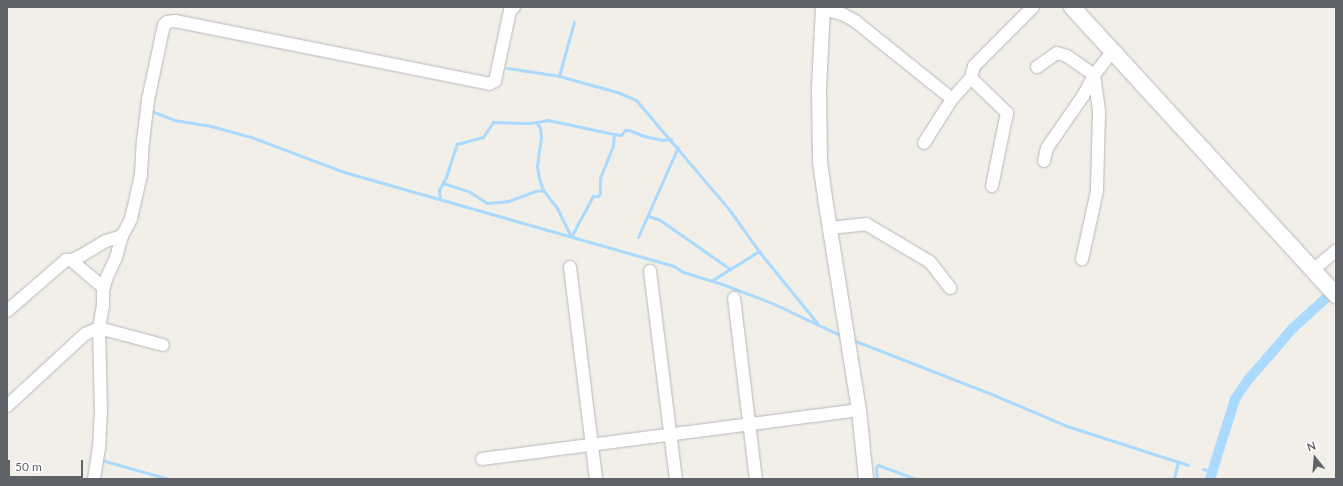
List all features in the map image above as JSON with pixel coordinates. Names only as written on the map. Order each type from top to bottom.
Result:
[{"type":"main road","points":[[1072,7],[1336,295]]},
{"type":"street","points":[[94,479],[99,448],[101,413],[99,328],[104,288],[106,279],[116,258],[122,236],[131,219],[141,175],[142,142],[148,100],[164,24],[175,21],[489,84],[495,81],[510,11],[514,7]]},
{"type":"street","points":[[924,143],[952,99],[971,78],[974,66],[1033,7]]},
{"type":"street","points":[[866,479],[859,410],[820,162],[819,120],[823,8],[842,14],[855,21],[952,99]]},
{"type":"street","points":[[1044,161],[1046,148],[1083,96],[1094,75],[1113,51]]},
{"type":"street","points":[[1037,68],[1057,54],[1067,56],[1094,75],[1099,112],[1097,191],[1082,259]]},
{"type":"street","points":[[971,78],[1007,113],[992,186]]},
{"type":"street","points":[[830,228],[866,224],[930,262],[950,288]]},
{"type":"street","points":[[7,311],[55,267],[66,260],[71,260],[106,241],[122,236]]},
{"type":"street","points":[[1317,275],[1336,251]]},
{"type":"street","points":[[71,260],[104,288]]},
{"type":"street","points":[[570,267],[596,479]]},
{"type":"street","points":[[650,271],[676,479]]},
{"type":"street","points":[[734,298],[756,479]]},
{"type":"street","points":[[7,406],[85,334],[99,328],[163,345]]},
{"type":"street","points":[[482,460],[859,410]]},
{"type":"waterway","points":[[559,76],[574,22]]},
{"type":"waterway","points":[[507,68],[559,76],[617,92],[636,100],[728,208],[761,254],[817,323]]},
{"type":"waterway","points":[[151,111],[174,120],[207,125],[251,137],[344,172],[674,266],[683,272],[722,284],[772,303],[842,336]]},
{"type":"waterway","points":[[440,199],[439,190],[446,177],[457,144],[483,137],[493,122],[530,123],[548,120],[614,134],[621,135],[625,130],[629,130],[644,136],[663,140],[671,139]]},
{"type":"waterway","points":[[536,122],[540,128],[541,137],[537,166],[539,178],[543,190],[557,208],[571,237]]},
{"type":"waterway","points":[[571,237],[593,196],[598,196],[600,193],[600,178],[613,145],[614,134]]},
{"type":"waterway","points":[[638,237],[678,147]]},
{"type":"waterway","points":[[443,183],[470,192],[487,203],[508,201],[535,191],[543,190]]},
{"type":"waterway","points":[[648,216],[660,220],[730,269]]},
{"type":"waterway","points":[[711,281],[759,251]]},
{"type":"waterway","points":[[1210,479],[1235,399],[1248,380],[1292,329],[1336,289]]},
{"type":"waterway","points":[[853,340],[989,393],[1067,426],[1188,465]]},
{"type":"waterway","points":[[101,460],[169,479]]},
{"type":"waterway","points":[[1174,479],[1178,461]]},
{"type":"waterway","points":[[877,479],[876,467],[878,465],[916,479]]},
{"type":"waterway","points":[[1203,469],[1212,471]]}]
